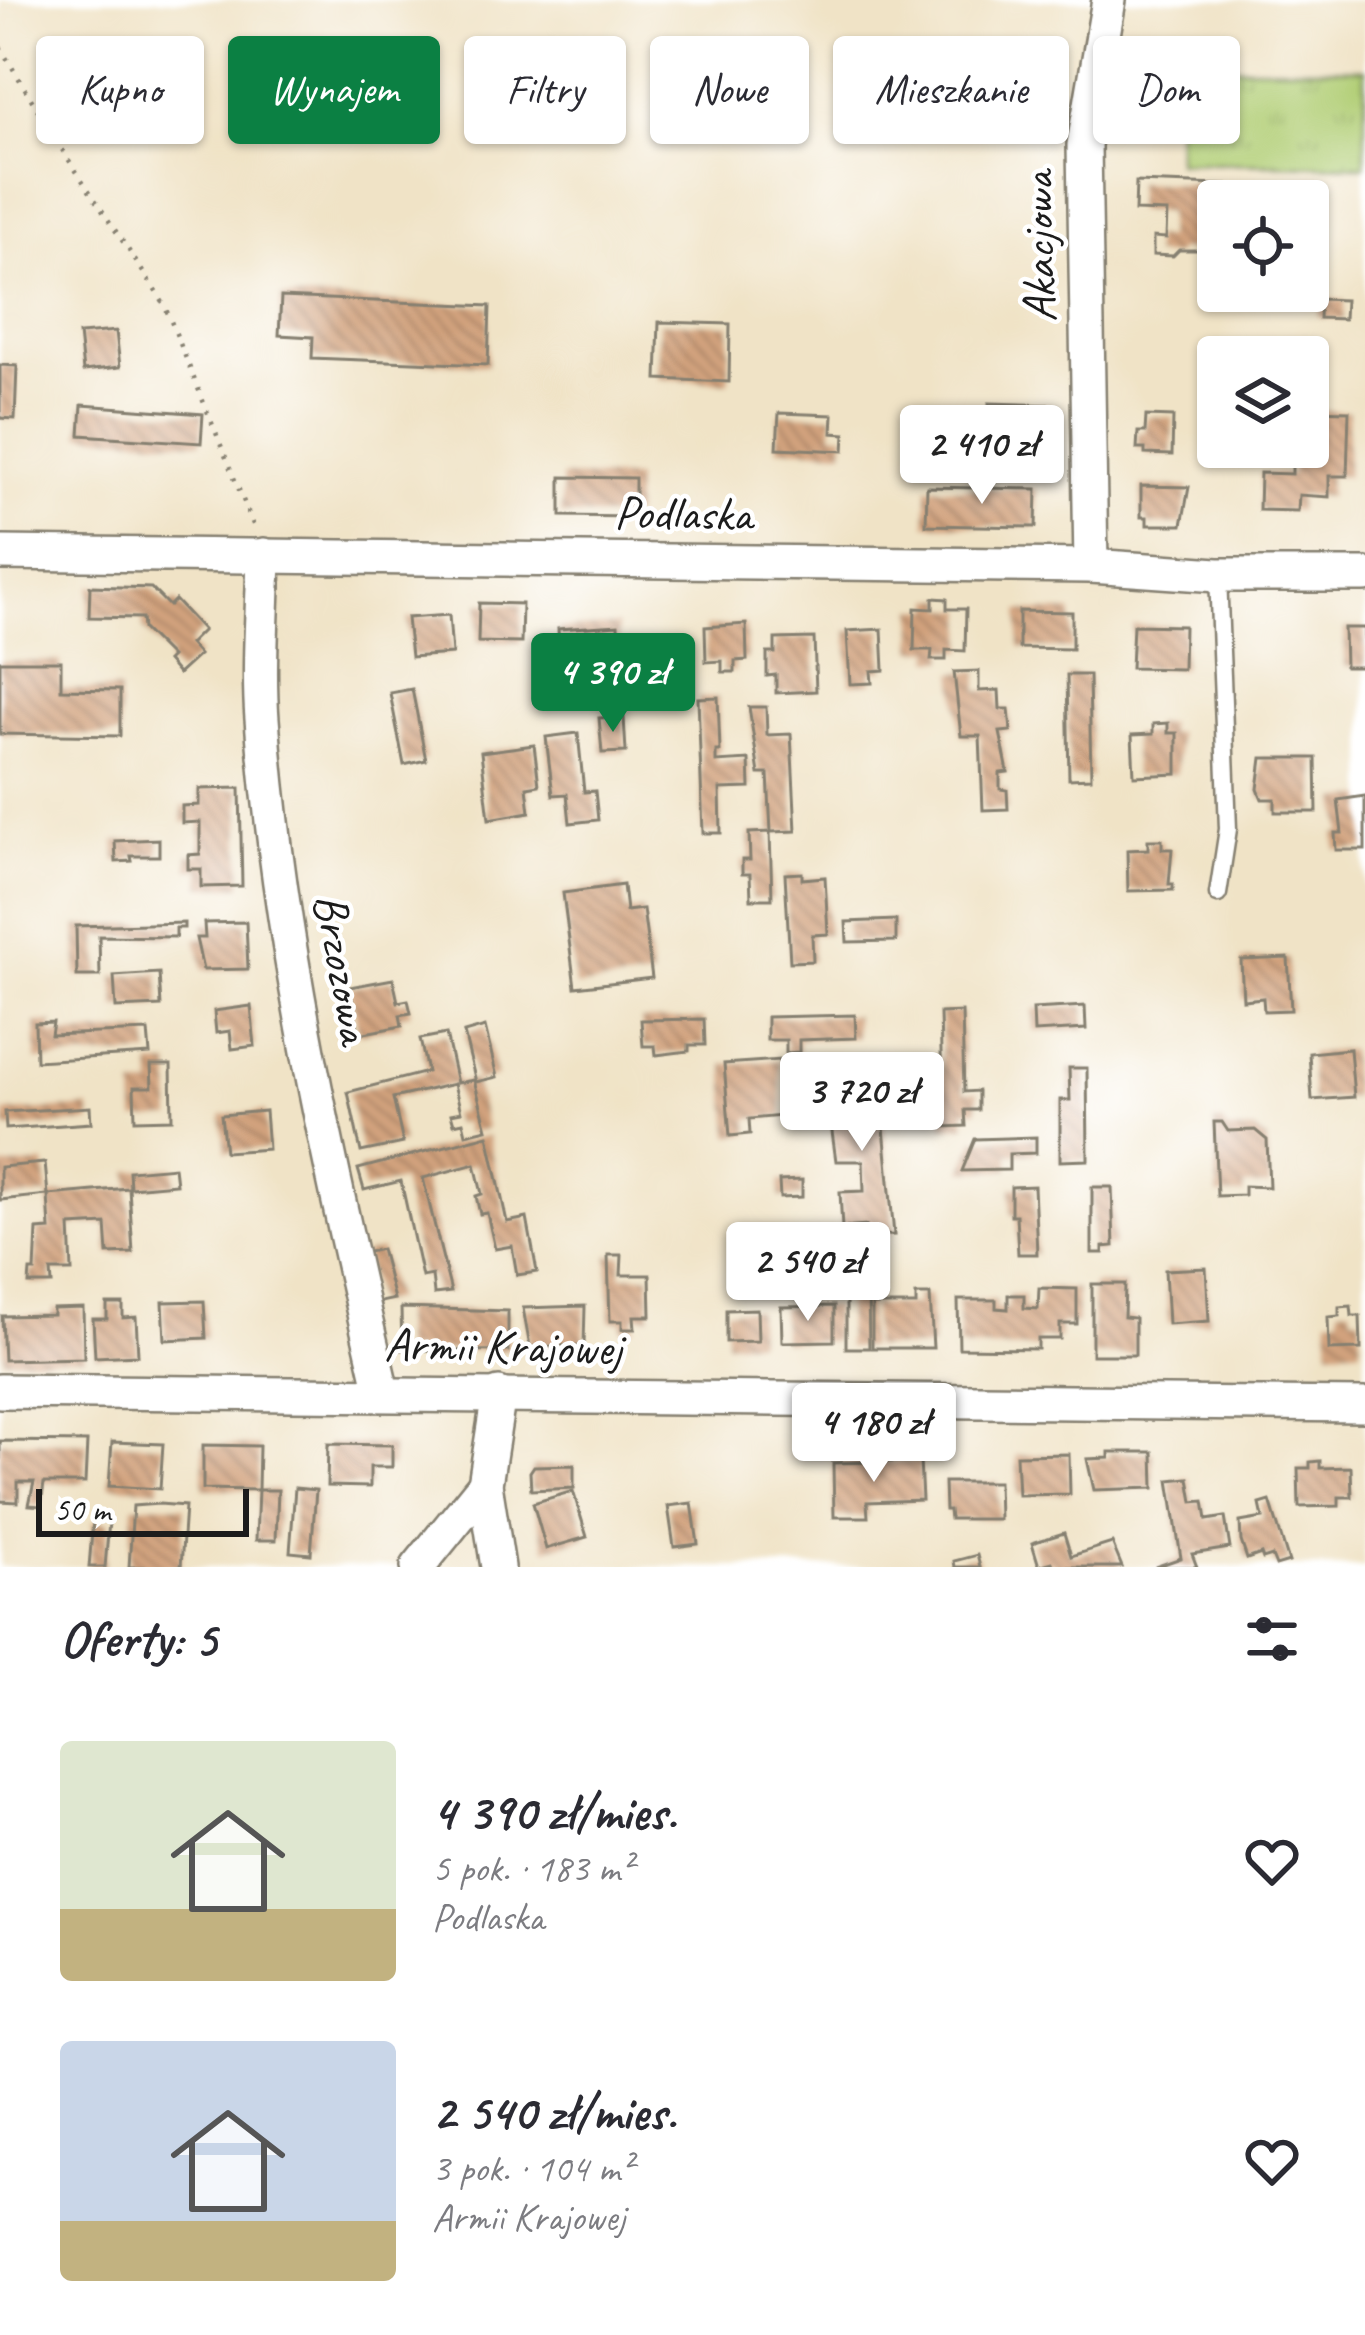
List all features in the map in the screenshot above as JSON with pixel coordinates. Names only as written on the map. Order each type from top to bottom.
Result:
[{"type":"street","name":"Akacjowa","points":[[1091,566],[1084,145],[1109,0]]},
{"type":"street","name":"Podlaska","points":[[0,554],[1091,566],[1218,575],[1365,575]]},
{"type":"street","name":"Brzozowa","points":[[264,555],[261,714],[283,925],[382,1392]]},
{"type":"street","name":"Armii Krajowej","points":[[0,1391],[1365,1405]]},
{"type":"street","points":[[498,1567],[484,1484],[499,1394]]},
{"type":"street","points":[[418,1567],[484,1484]]},
{"type":"lane","points":[[1217,894],[1228,829],[1218,575]]},
{"type":"path","points":[[0,46],[164,304],[264,555]]},
{"type":"green space","points":[[1240,67],[1365,69],[1365,166],[1177,162],[1177,144],[1240,144]]},
{"type":"building","points":[[1136,182],[1197,184],[1197,250],[1153,255],[1153,237],[1166,238],[1167,212],[1135,211]]},
{"type":"building","points":[[281,297],[490,306],[488,365],[312,358],[313,337],[279,335]]},
{"type":"building","points":[[1329,299],[1345,300],[1344,319],[1319,318],[1319,312],[1329,312]]},
{"type":"building","points":[[659,322],[730,324],[729,382],[657,379]]},
{"type":"building","points":[[116,331],[120,367],[83,371],[79,334]]},
{"type":"building","points":[[0,365],[17,366],[15,419],[0,418]]},
{"type":"building","points":[[989,403],[1055,405],[1054,444],[1008,443],[1008,424],[988,423]]},
{"type":"building","points":[[82,405],[203,414],[201,443],[80,435]]},
{"type":"building","points":[[1329,411],[1349,411],[1347,476],[1329,476],[1329,497],[1299,495],[1298,511],[1259,510],[1260,473],[1292,474],[1292,468],[1329,468]]},
{"type":"building","points":[[779,413],[833,415],[832,433],[845,434],[844,451],[777,448]]},
{"type":"building","points":[[1146,416],[1173,417],[1172,455],[1137,449]]},
{"type":"building","points":[[561,477],[635,478],[635,517],[561,516]]},
{"type":"building","points":[[1141,486],[1189,487],[1182,525],[1147,525],[1147,517],[1141,517]]},
{"type":"building","points":[[927,487],[1037,489],[1036,527],[926,525]]},
{"type":"building","points":[[90,586],[151,588],[169,606],[175,600],[203,630],[189,644],[199,655],[178,674],[167,661],[171,657],[143,629],[142,618],[89,617]]},
{"type":"building","points":[[933,598],[947,599],[947,609],[966,609],[965,651],[946,650],[946,660],[931,660],[932,650],[914,650],[915,608],[933,609]]},
{"type":"building","points":[[479,603],[522,604],[521,643],[478,642]]},
{"type":"building","points":[[1019,611],[1072,612],[1072,649],[1019,648]]},
{"type":"building","points":[[449,615],[452,654],[411,657],[407,618]]},
{"type":"building","points":[[746,624],[747,660],[735,661],[735,672],[722,672],[722,661],[706,662],[705,627]]},
{"type":"building","points":[[618,625],[620,661],[560,665],[558,629]]},
{"type":"building","points":[[1133,625],[1184,626],[1183,669],[1131,668]]},
{"type":"building","points":[[1344,628],[1365,628],[1365,667],[1345,667]]},
{"type":"building","points":[[882,629],[884,670],[871,671],[872,683],[850,684],[847,631]]},
{"type":"building","points":[[814,638],[816,691],[776,693],[776,675],[767,676],[767,653],[775,653],[775,639]]},
{"type":"building","points":[[0,661],[61,661],[61,689],[120,690],[120,736],[0,734]]},
{"type":"building","points":[[979,671],[979,691],[999,690],[1000,709],[1009,709],[1011,731],[1000,732],[1008,772],[1000,773],[1000,789],[1007,790],[1008,809],[983,810],[980,736],[961,736],[954,672]]},
{"type":"building","points":[[1067,675],[1089,675],[1091,778],[1069,779]]},
{"type":"building","points":[[412,689],[426,760],[404,765],[390,693]]},
{"type":"building","points":[[718,697],[720,751],[716,751],[716,762],[749,760],[750,788],[720,789],[721,833],[703,833],[698,698]]},
{"type":"building","points":[[749,707],[766,707],[767,735],[791,734],[796,831],[771,832],[768,774],[759,774]]},
{"type":"building","points":[[624,717],[626,752],[602,753],[599,718]]},
{"type":"building","points":[[1168,723],[1168,733],[1177,733],[1177,774],[1134,776],[1132,735],[1153,734],[1153,724]]},
{"type":"building","points":[[578,733],[584,792],[595,791],[598,820],[570,823],[567,794],[553,795],[546,737]]},
{"type":"building","points":[[534,745],[539,785],[527,787],[530,812],[489,819],[481,752]]},
{"type":"building","points":[[1262,758],[1316,758],[1317,812],[1275,812],[1275,799],[1262,799],[1258,789]]},
{"type":"building","points":[[240,788],[242,886],[201,887],[201,869],[188,869],[188,855],[200,854],[200,822],[182,823],[182,806],[199,805],[199,789]]},
{"type":"building","points":[[1365,796],[1365,850],[1336,850],[1335,833],[1342,833],[1338,800]]},
{"type":"building","points":[[770,832],[772,899],[751,899],[750,874],[742,874],[742,860],[750,860],[749,833]]},
{"type":"building","points":[[159,839],[159,856],[131,856],[132,861],[116,862],[115,841]]},
{"type":"building","points":[[1148,840],[1162,840],[1162,849],[1172,849],[1169,884],[1173,890],[1128,891],[1127,850],[1148,849]]},
{"type":"building","points":[[802,873],[802,879],[825,877],[828,934],[812,935],[813,961],[790,962],[785,874]]},
{"type":"building","points":[[623,885],[626,911],[643,909],[652,978],[575,987],[563,893]]},
{"type":"building","points":[[896,920],[896,941],[847,942],[846,922]]},
{"type":"building","points":[[246,922],[248,969],[203,970],[196,938],[205,938],[204,923]]},
{"type":"building","points":[[184,923],[184,928],[176,928],[176,937],[99,936],[100,976],[77,976],[76,926]]},
{"type":"building","points":[[1288,958],[1291,1010],[1264,1011],[1263,998],[1243,1000],[1241,960]]},
{"type":"building","points":[[159,973],[161,1006],[116,1008],[114,976]]},
{"type":"building","points":[[393,979],[398,1002],[408,1000],[411,1013],[400,1015],[402,1026],[359,1034],[350,987]]},
{"type":"building","points":[[251,1006],[255,1046],[232,1049],[230,1031],[216,1033],[214,1011]]},
{"type":"building","points":[[1085,1006],[1086,1029],[1034,1032],[1033,1009]]},
{"type":"building","points":[[962,1012],[964,1092],[978,1091],[978,1110],[965,1110],[966,1126],[943,1127],[940,1013]]},
{"type":"building","points":[[855,1015],[856,1038],[799,1040],[799,1052],[786,1053],[786,1040],[767,1040],[767,1017]]},
{"type":"building","points":[[704,1019],[705,1045],[656,1055],[655,1046],[643,1046],[641,1020]]},
{"type":"building","points":[[53,1022],[51,1035],[148,1031],[150,1054],[36,1061],[35,1023]]},
{"type":"building","points":[[485,1027],[497,1077],[476,1082],[464,1033]]},
{"type":"building","points":[[446,1034],[457,1083],[474,1080],[487,1129],[466,1134],[463,1122],[454,1124],[451,1114],[461,1112],[454,1084],[393,1098],[403,1143],[361,1152],[348,1092],[427,1072],[420,1039]]},
{"type":"building","points":[[1350,1049],[1354,1097],[1312,1100],[1309,1053]]},
{"type":"building","points":[[857,1058],[859,1098],[881,1096],[894,1235],[867,1236],[866,1226],[842,1228],[840,1192],[864,1191],[863,1161],[836,1161],[829,1110],[840,1109],[837,1059]]},
{"type":"building","points":[[779,1060],[783,1116],[749,1119],[750,1134],[730,1136],[724,1064]]},
{"type":"building","points":[[151,1065],[171,1065],[172,1119],[135,1120],[134,1087],[152,1087]]},
{"type":"building","points":[[1069,1068],[1087,1068],[1088,1160],[1060,1161],[1060,1100],[1070,1100]]},
{"type":"building","points":[[90,1107],[91,1123],[6,1129],[5,1112]]},
{"type":"building","points":[[265,1111],[268,1149],[225,1152],[221,1115]]},
{"type":"building","points":[[1214,1122],[1222,1122],[1228,1131],[1255,1130],[1267,1140],[1269,1187],[1244,1186],[1244,1195],[1217,1196]]},
{"type":"building","points":[[488,1135],[507,1222],[527,1218],[537,1272],[517,1275],[512,1246],[495,1249],[487,1213],[480,1214],[476,1196],[482,1194],[475,1164],[423,1178],[451,1292],[434,1294],[432,1275],[422,1277],[401,1181],[364,1190],[358,1169]]},
{"type":"building","points":[[1036,1137],[1036,1153],[1009,1154],[1009,1170],[962,1171],[975,1139]]},
{"type":"building","points":[[45,1163],[48,1195],[0,1200],[0,1167]]},
{"type":"building","points":[[174,1167],[176,1184],[130,1188],[129,1171]]},
{"type":"building","points":[[802,1180],[802,1197],[780,1198],[779,1181]]},
{"type":"building","points":[[1034,1186],[1037,1254],[1018,1254],[1011,1187]]},
{"type":"building","points":[[1092,1187],[1112,1187],[1114,1246],[1103,1247],[1103,1253],[1092,1253]]},
{"type":"building","points":[[129,1188],[133,1253],[108,1254],[106,1224],[70,1226],[72,1271],[51,1271],[52,1284],[29,1284],[30,1271],[35,1271],[37,1230],[50,1229],[48,1195]]},
{"type":"building","points":[[844,1236],[867,1236],[869,1348],[846,1348],[846,1284],[839,1284],[837,1252]]},
{"type":"building","points":[[381,1249],[394,1299],[376,1303],[364,1253]]},
{"type":"building","points":[[608,1255],[622,1255],[621,1275],[650,1275],[651,1316],[634,1316],[635,1329],[622,1329],[622,1321],[610,1321]]},
{"type":"building","points":[[1206,1268],[1209,1321],[1168,1324],[1165,1270]]},
{"type":"building","points":[[1092,1284],[1125,1284],[1124,1317],[1135,1318],[1135,1355],[1092,1355]]},
{"type":"building","points":[[1039,1288],[1077,1289],[1077,1324],[1060,1324],[1060,1339],[1038,1339],[1038,1349],[959,1348],[958,1300],[996,1300],[996,1308],[1008,1309],[1008,1295],[1024,1295],[1024,1308],[1038,1309]]},
{"type":"building","points":[[916,1295],[930,1295],[933,1348],[872,1348],[872,1305],[916,1305]]},
{"type":"building","points":[[204,1301],[206,1338],[165,1340],[163,1302]]},
{"type":"building","points":[[107,1304],[123,1304],[123,1318],[136,1317],[138,1355],[95,1357],[93,1319],[107,1319]]},
{"type":"building","points":[[585,1306],[584,1345],[530,1347],[523,1308]]},
{"type":"building","points":[[834,1306],[834,1341],[782,1342],[781,1307]]},
{"type":"building","points":[[1351,1306],[1352,1316],[1360,1316],[1361,1349],[1329,1350],[1328,1317],[1339,1316],[1339,1307]]},
{"type":"building","points":[[83,1308],[84,1358],[4,1360],[2,1316],[53,1315],[53,1309]]},
{"type":"building","points":[[401,1308],[508,1311],[508,1351],[402,1350]]},
{"type":"building","points":[[757,1309],[758,1341],[726,1342],[726,1310]]},
{"type":"building","points":[[0,1441],[87,1442],[85,1483],[44,1483],[41,1506],[29,1505],[34,1482],[18,1482],[18,1502],[0,1501]]},
{"type":"building","points":[[112,1442],[163,1444],[160,1489],[109,1486]]},
{"type":"building","points":[[328,1444],[392,1445],[392,1467],[370,1467],[370,1487],[327,1486]]},
{"type":"building","points":[[203,1445],[259,1446],[258,1490],[203,1489]]},
{"type":"building","points":[[1109,1452],[1153,1452],[1154,1488],[1094,1490],[1087,1459],[1109,1458]]},
{"type":"building","points":[[1069,1454],[1070,1494],[1018,1495],[1016,1455]]},
{"type":"building","points":[[920,1461],[922,1500],[867,1502],[868,1517],[834,1517],[833,1463]]},
{"type":"building","points":[[1320,1461],[1320,1468],[1351,1467],[1352,1497],[1339,1497],[1339,1506],[1299,1507],[1298,1468],[1310,1468],[1310,1462]]},
{"type":"building","points":[[574,1465],[574,1488],[531,1490],[534,1466]]},
{"type":"building","points":[[1189,1478],[1193,1502],[1204,1501],[1207,1520],[1225,1517],[1230,1548],[1192,1554],[1197,1567],[1155,1567],[1181,1558],[1169,1480]]},
{"type":"building","points":[[944,1482],[998,1482],[999,1519],[950,1519]]},
{"type":"building","points":[[295,1488],[316,1490],[311,1554],[290,1552]]},
{"type":"building","points":[[258,1490],[278,1490],[276,1540],[256,1540]]},
{"type":"building","points":[[573,1491],[587,1537],[546,1549],[533,1503]]},
{"type":"building","points":[[1270,1501],[1289,1562],[1276,1566],[1272,1556],[1247,1559],[1241,1541],[1240,1522],[1263,1518],[1260,1504]]},
{"type":"building","points":[[692,1503],[698,1544],[674,1547],[668,1506]]},
{"type":"building","points":[[133,1506],[185,1506],[181,1567],[129,1567]]},
{"type":"building","points":[[93,1521],[109,1522],[105,1567],[89,1567]]},
{"type":"building","points":[[1064,1533],[1071,1556],[1112,1543],[1122,1567],[1054,1567],[1052,1562],[1039,1566],[1032,1543]]},
{"type":"building","points":[[977,1555],[980,1567],[955,1567],[954,1561]]}]
